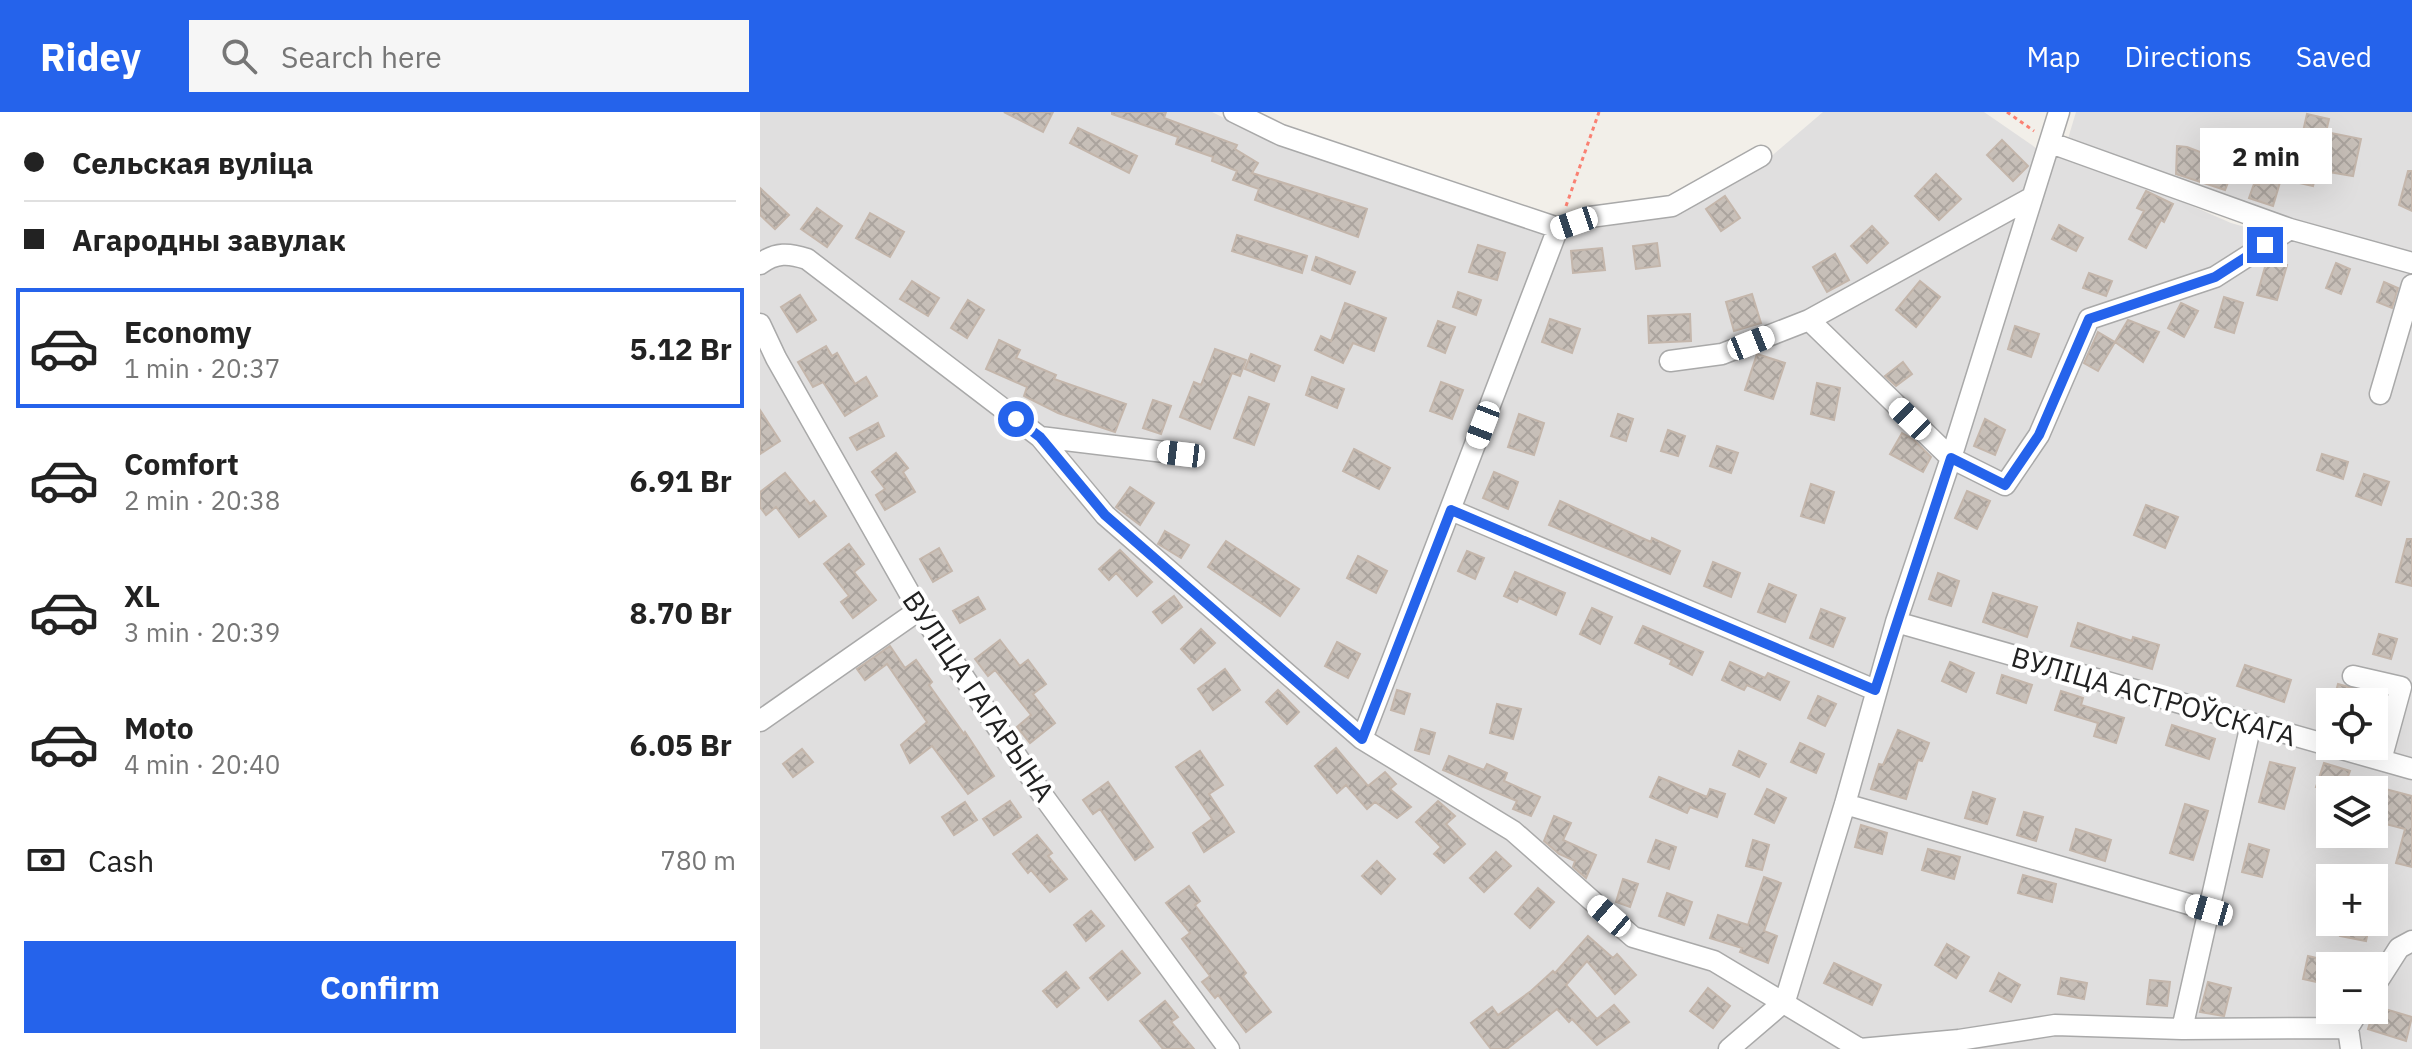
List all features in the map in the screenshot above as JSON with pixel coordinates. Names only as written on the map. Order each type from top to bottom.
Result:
[{"type":"street","points":[[1234,112],[1281,135],[1558,228],[1590,217],[1672,206],[1761,156]]},
{"type":"street","points":[[1729,1049],[1785,1001],[1845,804],[1875,690],[2059,112]]},
{"type":"street","points":[[2051,143],[2290,229],[2412,263]]},
{"type":"street","points":[[1670,361],[1722,354],[1809,320],[2029,199]]},
{"type":"street","points":[[1362,739],[1558,228]]},
{"type":"street","points":[[1809,320],[1951,458],[2005,485],[2039,435],[2089,319],[2215,277],[2290,229]]},
{"type":"street","points":[[760,264],[768,258],[787,253],[807,259],[1040,437],[1105,515],[1362,739],[1513,831],[1633,937],[1714,961],[1860,1049],[1958,1044],[2055,1025],[2182,1029],[2348,1028]]},
{"type":"street","points":[[2380,394],[2412,285]]},
{"type":"street","name":"ВУЛІЦА ГАГАРЫНА","points":[[760,324],[768,363],[919,610],[1044,797],[1229,1049]]},
{"type":"street","points":[[1040,437],[1181,454]]},
{"type":"street","points":[[1451,510],[1875,690]]},
{"type":"street","points":[[760,721],[919,610]]},
{"type":"street","name":"ВУЛІЦА АСТРОЎСКАГА","points":[[1896,622],[2316,742]]},
{"type":"street","points":[[2353,676],[2401,687],[2388,734]]},
{"type":"street","points":[[2182,1029],[2251,724]]},
{"type":"street","name":"ВУЛІЦА АСТРОЎСКАГА","points":[[2381,760],[2412,769]]},
{"type":"street","points":[[1845,804],[2209,910]]},
{"type":"street","points":[[2388,965],[2399,948],[2412,941]]},
{"type":"street","points":[[2350,1024],[2348,1028],[2351,1049]]},
{"type":"path","points":[[1558,228],[1599,112]]},
{"type":"path","points":[[2007,112],[2051,143]]},
{"type":"shaded area","points":[[760,112],[1212,112],[1279,145],[1561,234],[1675,215],[1760,166],[1823,112],[1984,112],[2036,148],[2098,165],[2231,223],[2412,274],[2412,1049],[760,1049]]},
{"type":"shaded area","points":[[2076,112],[2412,112],[2412,257],[2316,232],[2067,142]]},
{"type":"building","points":[[1004,112],[1053,112],[1043,132]]},
{"type":"building","points":[[1112,112],[1166,112],[1164,118],[1237,145],[1235,149],[1258,163],[1252,173],[1367,209],[1358,237],[1255,200],[1259,189],[1233,180],[1237,171],[1212,161],[1213,157],[1176,144],[1178,137]]},
{"type":"building","points":[[2307,114],[2329,119],[2326,132],[2361,139],[2353,176],[2317,170],[2313,186],[2281,179],[2273,206],[2249,198],[2254,184],[2259,185],[2270,132],[2302,136]]},
{"type":"building","points":[[1078,128],[1137,156],[1129,173],[1070,143]]},
{"type":"building","points":[[2002,140],[2028,166],[2013,181],[1987,155]]},
{"type":"building","points":[[2177,146],[2224,161],[2222,166],[2233,170],[2225,190],[2176,174]]},
{"type":"building","points":[[2408,171],[2412,171],[2412,211],[2399,205]]},
{"type":"building","points":[[1936,174],[1961,199],[1939,220],[1915,196]]},
{"type":"building","points":[[760,188],[789,215],[775,229],[760,215]]},
{"type":"building","points":[[2146,191],[2173,204],[2146,248],[2129,239],[2144,211],[2137,208]]},
{"type":"building","points":[[1725,196],[1740,218],[1721,231],[1706,209]]},
{"type":"building","points":[[817,208],[842,226],[827,247],[801,229]]},
{"type":"building","points":[[870,213],[904,232],[890,257],[856,238]]},
{"type":"building","points":[[2059,225],[2083,238],[2076,251],[2052,239]]},
{"type":"building","points":[[1872,226],[1888,243],[1867,263],[1851,246]]},
{"type":"building","points":[[1237,235],[1307,256],[1302,273],[1232,251]]},
{"type":"building","points":[[1657,243],[1660,266],[1636,269],[1633,246]]},
{"type":"building","points":[[1478,245],[1505,253],[1497,280],[1469,272]]},
{"type":"building","points":[[1602,248],[1605,270],[1573,273],[1571,251]]},
{"type":"building","points":[[1835,254],[1849,280],[1827,292],[1813,267]]},
{"type":"building","points":[[1316,257],[1355,272],[1350,284],[1312,270]]},
{"type":"building","points":[[2267,260],[2287,265],[2277,300],[2257,295]]},
{"type":"building","points":[[2336,263],[2350,269],[2341,294],[2326,288]]},
{"type":"building","points":[[2089,273],[2112,281],[2106,296],[2083,288]]},
{"type":"building","points":[[912,281],[939,298],[928,316],[900,299]]},
{"type":"building","points":[[1920,281],[1940,297],[1916,327],[1896,310]]},
{"type":"building","points":[[2384,282],[2398,288],[2392,308],[2377,302]]},
{"type":"building","points":[[1458,292],[1481,300],[1476,315],[1453,307]]},
{"type":"building","points":[[1752,294],[1761,323],[1734,331],[1726,302]]},
{"type":"building","points":[[800,295],[816,320],[797,332],[781,307]]},
{"type":"building","points":[[2224,297],[2243,303],[2234,333],[2215,327]]},
{"type":"building","points":[[968,300],[984,310],[967,338],[951,328]]},
{"type":"building","points":[[1345,303],[1386,318],[1374,351],[1353,343],[1343,363],[1315,350],[1321,336],[1331,341]]},
{"type":"building","points":[[2181,303],[2198,311],[2184,337],[2168,328]]},
{"type":"building","points":[[1690,314],[1691,341],[1649,343],[1648,316]]},
{"type":"building","points":[[1550,319],[1580,329],[1572,353],[1542,342]]},
{"type":"building","points":[[2128,320],[2159,332],[2143,362],[2115,342]]},
{"type":"building","points":[[1438,321],[1455,327],[1445,353],[1428,346]]},
{"type":"building","points":[[2015,326],[2039,334],[2031,357],[2008,349]]},
{"type":"building","points":[[2098,332],[2115,342],[2098,371],[2084,363]]},
{"type":"building","points":[[999,340],[1020,350],[1016,358],[1056,375],[1054,379],[1126,404],[1115,432],[1058,413],[1024,396],[1027,387],[986,369]]},
{"type":"building","points":[[826,346],[832,356],[837,353],[855,384],[866,377],[877,396],[845,416],[823,382],[813,387],[798,362]]},
{"type":"building","points":[[1215,349],[1246,360],[1240,376],[1232,373],[1210,429],[1180,417],[1194,382],[1201,385]]},
{"type":"building","points":[[1251,354],[1280,366],[1274,381],[1245,369]]},
{"type":"building","points":[[1757,354],[1785,363],[1773,399],[1745,390]]},
{"type":"building","points":[[1903,362],[1912,374],[1896,386],[1885,376]]},
{"type":"building","points":[[1312,377],[1344,389],[1337,408],[1306,395]]},
{"type":"building","points":[[1441,382],[1463,390],[1452,419],[1430,411]]},
{"type":"building","points":[[1817,383],[1840,388],[1834,420],[1811,414]]},
{"type":"building","points":[[1249,397],[1269,404],[1254,445],[1234,438]]},
{"type":"building","points":[[1153,400],[1171,406],[1161,434],[1143,428]]},
{"type":"building","points":[[760,410],[780,441],[760,454]]},
{"type":"building","points":[[1519,414],[1544,423],[1534,455],[1508,447]]},
{"type":"building","points":[[1618,414],[1633,419],[1626,441],[1611,436]]},
{"type":"building","points":[[1985,419],[2005,430],[1995,455],[1974,446]]},
{"type":"building","points":[[878,423],[884,436],[857,450],[850,438]]},
{"type":"building","points":[[1668,430],[1685,436],[1678,456],[1661,451]]},
{"type":"building","points":[[1902,433],[1931,457],[1923,472],[1890,454]]},
{"type":"building","points":[[1717,446],[1738,453],[1731,473],[1710,466]]},
{"type":"building","points":[[1354,449],[1390,468],[1379,489],[1343,471]]},
{"type":"building","points":[[896,453],[908,468],[903,472],[915,492],[885,510],[876,495],[885,489],[872,472]]},
{"type":"building","points":[[2322,454],[2348,462],[2343,479],[2317,470]]},
{"type":"building","points":[[1494,472],[1518,482],[1508,509],[1483,498]]},
{"type":"building","points":[[785,473],[810,504],[814,501],[826,516],[799,537],[776,507],[766,515],[760,507],[760,492]]},
{"type":"building","points":[[2364,474],[2389,482],[2381,505],[2356,496]]},
{"type":"building","points":[[1811,484],[1834,492],[1824,523],[1801,516]]},
{"type":"building","points":[[1130,487],[1154,503],[1140,525],[1116,507]]},
{"type":"building","points":[[1967,491],[1990,501],[1977,529],[1955,518]]},
{"type":"building","points":[[1560,501],[1651,542],[1652,538],[1680,551],[1670,574],[1549,525]]},
{"type":"building","points":[[2146,505],[2178,517],[2165,548],[2134,535]]},
{"type":"building","points":[[1165,531],[1189,545],[1181,558],[1158,544]]},
{"type":"building","points":[[2407,539],[2412,539],[2412,586],[2396,582]]},
{"type":"building","points":[[1226,541],[1299,589],[1280,616],[1208,567]]},
{"type":"building","points":[[849,544],[864,564],[854,572],[876,600],[853,618],[841,602],[849,596],[824,564]]},
{"type":"building","points":[[939,548],[952,571],[933,582],[920,559]]},
{"type":"building","points":[[1120,550],[1152,582],[1137,596],[1116,573],[1109,580],[1099,569]]},
{"type":"building","points":[[1467,551],[1484,558],[1475,579],[1458,571]]},
{"type":"building","points":[[1358,556],[1387,571],[1376,593],[1347,578]]},
{"type":"building","points":[[1713,562],[1740,573],[1731,597],[1704,586]]},
{"type":"building","points":[[1515,572],[1565,593],[1556,615],[1519,598],[1517,602],[1504,596]]},
{"type":"building","points":[[1938,573],[1959,581],[1951,606],[1929,599]]},
{"type":"building","points":[[1769,584],[1796,595],[1785,622],[1758,612]]},
{"type":"building","points":[[1993,593],[2037,607],[2027,637],[1983,622]]},
{"type":"building","points":[[1174,596],[1182,607],[1162,623],[1153,612]]},
{"type":"building","points":[[978,597],[985,609],[960,623],[953,611]]},
{"type":"building","points":[[1592,608],[1612,617],[1600,644],[1580,634]]},
{"type":"building","points":[[1821,609],[1845,618],[1833,647],[1810,638]]},
{"type":"building","points":[[2078,623],[2132,641],[2133,637],[2159,645],[2152,669],[2071,646]]},
{"type":"building","points":[[1643,626],[1703,652],[1692,675],[1670,664],[1672,660],[1635,643]]},
{"type":"building","points":[[1201,629],[1215,643],[1194,663],[1181,649]]},
{"type":"building","points":[[2379,634],[2397,639],[2391,659],[2373,654]]},
{"type":"building","points":[[1000,640],[1020,666],[1028,660],[1046,684],[1033,694],[1055,723],[1030,743],[1017,727],[1031,715],[995,670],[988,676],[975,659]]},
{"type":"building","points":[[1337,642],[1360,654],[1348,678],[1325,666]]},
{"type":"building","points":[[890,646],[905,668],[916,660],[932,682],[929,685],[994,776],[968,794],[932,746],[910,763],[901,745],[927,722],[887,664],[865,680],[857,669]]},
{"type":"building","points":[[1730,662],[1765,678],[1768,673],[1789,682],[1780,700],[1747,685],[1744,690],[1722,680]]},
{"type":"building","points":[[1950,662],[1974,673],[1966,692],[1942,681]]},
{"type":"building","points":[[2245,665],[2291,680],[2284,702],[2237,686]]},
{"type":"building","points":[[1225,669],[1240,690],[1213,710],[1198,689]]},
{"type":"building","points":[[2002,675],[2032,685],[2026,703],[1997,693]]},
{"type":"building","points":[[1278,690],[1299,712],[1287,724],[1266,702]]},
{"type":"building","points":[[1397,690],[1410,694],[1404,714],[1391,710]]},
{"type":"building","points":[[2061,691],[2083,698],[2081,705],[2124,718],[2116,743],[2094,736],[2098,723],[2055,710]]},
{"type":"building","points":[[1818,696],[1836,704],[1825,726],[1808,718]]},
{"type":"building","points":[[1497,704],[1521,709],[1513,739],[1490,733]]},
{"type":"building","points":[[2172,725],[2215,739],[2209,759],[2166,745]]},
{"type":"building","points":[[1421,729],[1435,733],[1429,754],[1415,750]]},
{"type":"building","points":[[1898,730],[1929,743],[1922,761],[1918,760],[1906,799],[1871,789],[1879,764],[1883,765]]},
{"type":"building","points":[[1800,743],[1824,754],[1816,773],[1791,762]]},
{"type":"building","points":[[1336,748],[1368,786],[1385,772],[1396,784],[1390,789],[1411,807],[1397,818],[1375,802],[1367,809],[1346,785],[1337,793],[1315,766]]},
{"type":"building","points":[[802,749],[813,762],[793,777],[783,764]]},
{"type":"building","points":[[1200,751],[1223,785],[1209,794],[1234,832],[1204,852],[1193,833],[1212,819],[1176,767]]},
{"type":"building","points":[[1739,751],[1766,764],[1759,777],[1733,765]]},
{"type":"building","points":[[1449,756],[1484,770],[1487,764],[1507,773],[1504,781],[1540,797],[1531,816],[1513,809],[1517,801],[1443,770]]},
{"type":"building","points":[[2270,762],[2295,768],[2284,809],[2259,802]]},
{"type":"building","points":[[2324,763],[2350,771],[2348,776],[2320,776]]},
{"type":"building","points":[[1659,777],[1707,797],[1710,789],[1725,794],[1717,817],[1690,807],[1687,813],[1650,797]]},
{"type":"building","points":[[1108,782],[1153,847],[1135,860],[1100,809],[1093,814],[1083,800]]},
{"type":"building","points":[[1767,789],[1786,798],[1774,823],[1755,814]]},
{"type":"building","points":[[2388,790],[2412,796],[2412,867],[2396,863],[2405,829],[2388,825]]},
{"type":"building","points":[[1973,792],[1995,799],[1987,824],[1965,818]]},
{"type":"building","points":[[1010,801],[1021,817],[994,835],[983,819]]},
{"type":"building","points":[[1438,801],[1455,816],[1446,824],[1465,844],[1444,863],[1434,854],[1441,847],[1416,822]]},
{"type":"building","points":[[965,802],[977,820],[954,835],[942,817]]},
{"type":"building","points":[[2185,804],[2208,811],[2193,860],[2170,853]]},
{"type":"building","points":[[2024,812],[2043,817],[2036,841],[2017,835]]},
{"type":"building","points":[[1554,816],[1571,823],[1563,840],[1596,855],[1586,878],[1573,867],[1575,861],[1559,854],[1544,841]]},
{"type":"building","points":[[1861,825],[1887,833],[1882,854],[1855,847]]},
{"type":"building","points":[[2076,829],[2111,840],[2105,861],[2070,850]]},
{"type":"building","points":[[1037,835],[1052,853],[1048,856],[1067,879],[1050,892],[1031,870],[1028,873],[1013,854]]},
{"type":"building","points":[[1656,840],[1676,847],[1669,869],[1648,862]]},
{"type":"building","points":[[1753,840],[1769,845],[1762,870],[1746,866]]},
{"type":"building","points":[[2249,844],[2269,850],[2262,877],[2242,872]]},
{"type":"building","points":[[1928,849],[1960,857],[1954,879],[1922,870]]},
{"type":"building","points":[[1496,852],[1511,866],[1484,892],[1470,878]]},
{"type":"building","points":[[1377,861],[1395,879],[1381,894],[1362,876]]},
{"type":"building","points":[[2023,875],[2056,884],[2052,902],[2018,893]]},
{"type":"building","points":[[1764,877],[1781,883],[1764,931],[1777,936],[1768,963],[1740,952],[1742,948],[1710,938],[1718,915],[1748,925]]},
{"type":"building","points":[[1623,879],[1638,884],[1630,907],[1616,902]]},
{"type":"building","points":[[1189,886],[1200,901],[1195,905],[1271,1012],[1246,1032],[1218,995],[1215,998],[1202,982],[1210,976],[1182,939],[1190,933],[1166,903]]},
{"type":"building","points":[[1538,888],[1554,902],[1530,928],[1515,914]]},
{"type":"building","points":[[1667,893],[1692,902],[1684,925],[1659,916]]},
{"type":"building","points":[[1091,911],[1104,926],[1086,941],[1074,925]]},
{"type":"building","points":[[1588,936],[1613,958],[1617,954],[1636,975],[1615,994],[1587,961],[1566,985],[1597,1019],[1614,1005],[1629,1022],[1597,1045],[1572,1019],[1569,1022],[1557,1009],[1507,1049],[1491,1049],[1471,1023],[1492,1007],[1498,1015],[1531,991],[1553,971],[1555,973]]},
{"type":"building","points":[[2340,936],[2367,936],[2366,941]]},
{"type":"building","points":[[1947,944],[1969,957],[1956,978],[1935,965]]},
{"type":"building","points":[[1122,951],[1140,973],[1108,1000],[1090,978]]},
{"type":"building","points":[[2308,956],[2316,958],[2316,982],[2303,979]]},
{"type":"building","points":[[1834,963],[1881,985],[1872,1005],[1824,983]]},
{"type":"building","points":[[1066,972],[1079,988],[1057,1007],[1043,991]]},
{"type":"building","points":[[1999,973],[2020,985],[2011,1002],[1990,991]]},
{"type":"building","points":[[2061,978],[2087,983],[2084,999],[2058,994]]},
{"type":"building","points":[[2150,980],[2170,982],[2167,1006],[2147,1004]]},
{"type":"building","points":[[2208,982],[2231,988],[2224,1016],[2200,1012]]},
{"type":"building","points":[[1708,988],[1730,1006],[1713,1028],[1690,1011]]},
{"type":"building","points":[[1165,1001],[1178,1017],[1171,1022],[1194,1049],[1163,1049],[1140,1021]]},
{"type":"building","points":[[2388,1010],[2412,1017],[2406,1041],[2368,1029],[2370,1024],[2388,1024]]},
{"type":"route","points":[[1016,419],[1040,437],[1105,515],[1362,739],[1451,510],[1875,690],[1951,458],[2005,485],[2039,435],[2089,319],[2215,277],[2265,245]]}]
